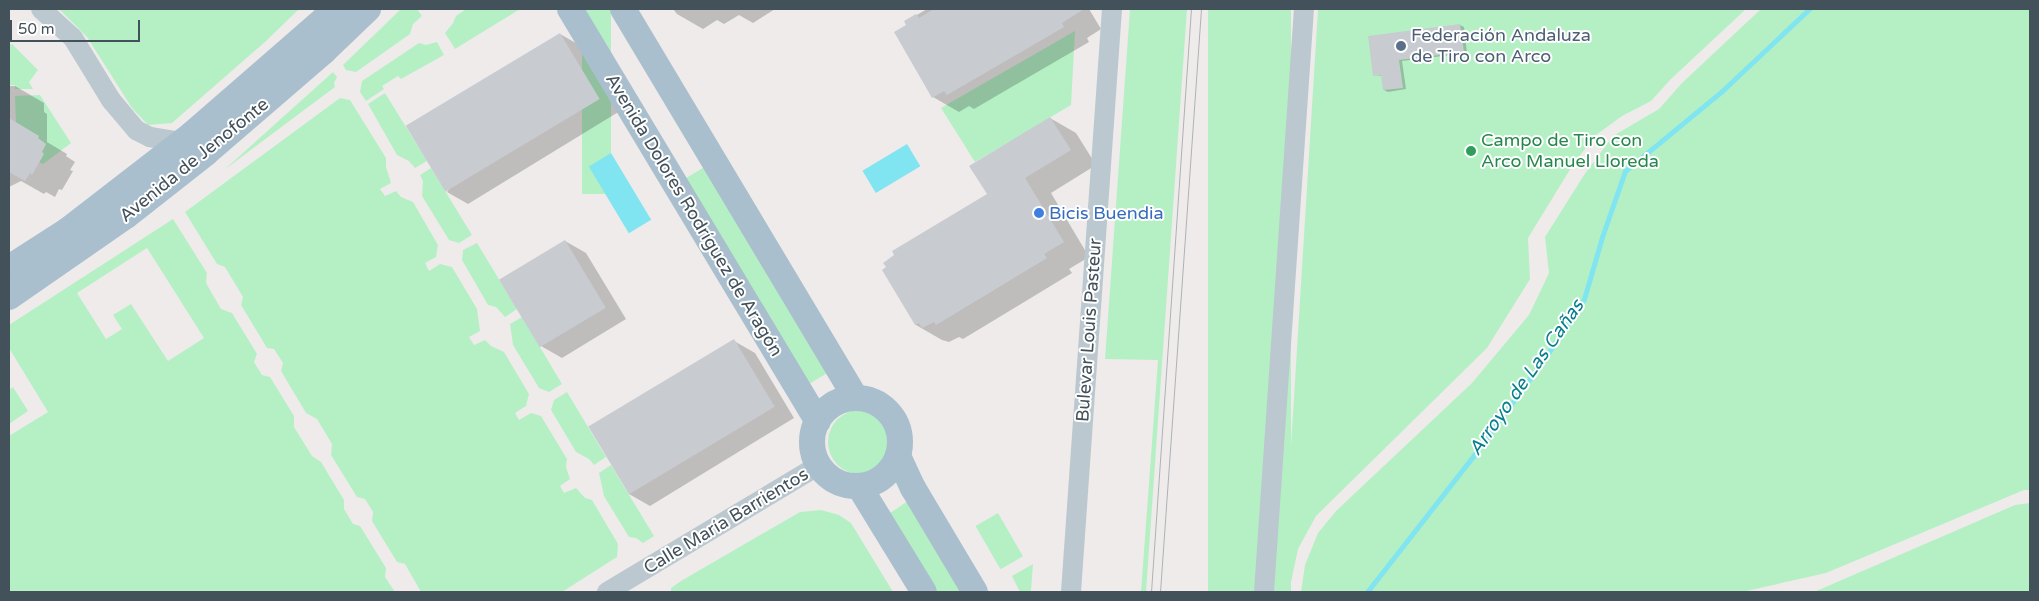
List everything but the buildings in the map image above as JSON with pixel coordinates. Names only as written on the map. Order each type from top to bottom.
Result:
[{"type":"main road","name":"Avenida de Jenofonte","points":[[9,268],[68,230],[181,142],[231,102],[336,9]]},
{"type":"main road","name":"Avenida de Jenofonte","points":[[9,297],[126,216],[206,153],[324,51],[368,9]]},
{"type":"main road","name":"Avenida Dolores Rodríguez de Aragón","points":[[570,9],[818,421]]},
{"type":"main road","points":[[623,9],[855,397]]},
{"type":"main road","points":[[855,397],[869,400],[883,407],[895,421],[900,437],[898,456],[890,470],[874,482],[859,486],[842,484],[828,476],[819,465],[812,446],[813,435],[818,421],[836,403],[855,397]]},
{"type":"main road","points":[[898,456],[912,488],[975,592]]},
{"type":"main road","points":[[859,486],[924,592]]},
{"type":"street","points":[[41,9],[73,38],[112,100],[136,130],[150,137],[181,142]]},
{"type":"street","name":"Bulevar Louis Pasteur","points":[[1071,592],[1112,9]]},
{"type":"street","points":[[1264,592],[1304,9]]},
{"type":"street","name":"Calle María Barrientos","points":[[607,592],[819,465]]},
{"type":"green space","points":[[59,9],[299,9],[265,42],[172,123],[148,125],[132,108],[87,37]]},
{"type":"green space","points":[[401,9],[417,9],[422,16],[413,24],[410,34],[356,72],[346,70],[343,65]]},
{"type":"green space","points":[[466,9],[520,9],[455,49],[445,33],[456,16]]},
{"type":"green space","points":[[582,9],[611,9],[611,194],[582,194]]},
{"type":"green space","points":[[1130,9],[1187,9],[1146,592],[1141,592],[1158,360],[1105,359]]},
{"type":"green space","points":[[1208,9],[1291,9],[1291,592],[1208,592]]},
{"type":"green space","points":[[1318,9],[1746,9],[1671,79],[1651,101],[1622,116],[1596,135],[1574,163],[1528,238],[1530,279],[1487,348],[1316,516],[1298,549],[1290,587],[1282,592]]},
{"type":"green space","points":[[1761,9],[2030,9],[2030,490],[2024,490],[1826,573],[1742,592],[1301,592],[1305,565],[1318,533],[1336,511],[1472,383],[1529,315],[1549,273],[1545,237],[1584,175],[1613,136],[1659,109],[1682,83]]},
{"type":"green space","points":[[1075,31],[1071,105],[975,162],[941,108]]},
{"type":"green space","points":[[437,42],[444,55],[401,79],[398,76],[382,86],[384,89],[366,101],[360,92],[362,81],[419,43],[426,45]]},
{"type":"green space","points":[[12,44],[38,70],[29,82],[33,89],[15,89],[15,85],[9,85],[9,45]]},
{"type":"green space","points":[[333,72],[337,77],[334,83],[335,87],[224,170]]},
{"type":"green space","points":[[385,93],[427,161],[415,168],[409,161],[397,155],[368,104]]},
{"type":"green space","points":[[40,95],[71,143],[43,164],[37,161],[46,144],[18,127],[16,122],[15,96]]},
{"type":"green space","points":[[340,98],[350,100],[386,158],[386,167],[391,183],[380,189],[385,196],[396,191],[401,197],[413,202],[438,245],[436,257],[425,263],[429,271],[440,264],[452,267],[477,309],[480,331],[469,337],[474,345],[485,340],[491,346],[504,352],[529,394],[526,406],[515,413],[519,420],[531,413],[541,416],[567,459],[566,467],[570,479],[560,486],[564,493],[576,488],[585,498],[592,500],[618,544],[617,557],[562,592],[421,592],[405,564],[397,562],[372,521],[373,512],[365,499],[357,497],[331,455],[332,444],[317,419],[306,413],[281,371],[283,363],[274,349],[267,348],[241,305],[243,297],[225,267],[217,264],[185,212]]},
{"type":"green space","points":[[706,166],[830,372],[807,385],[684,179]]},
{"type":"green space","points":[[431,168],[472,235],[459,243],[449,240],[422,196],[423,181],[420,175]]},
{"type":"green space","points":[[173,219],[207,273],[206,283],[221,309],[232,313],[257,354],[254,362],[262,375],[270,377],[294,416],[294,427],[312,456],[321,462],[344,500],[344,509],[353,524],[360,526],[386,568],[385,577],[395,592],[9,592],[9,436],[48,412],[9,348],[9,325]],"holes":[[[147,248],[204,338],[168,361],[131,304],[113,315],[122,329],[106,339],[77,293]]]},
{"type":"green space","points":[[477,243],[517,309],[505,317],[496,307],[488,305],[462,260],[463,250]]},
{"type":"green space","points":[[522,317],[562,384],[549,392],[539,388],[513,345],[510,324]]},
{"type":"green space","points":[[13,387],[28,411],[9,424],[9,390]]},
{"type":"green space","points":[[567,392],[606,457],[594,465],[589,459],[576,452],[551,410],[554,400]]},
{"type":"green space","points":[[854,410],[866,410],[883,419],[890,430],[892,442],[890,454],[883,465],[866,474],[854,474],[842,469],[833,460],[828,448],[828,436],[833,424],[842,415]]},
{"type":"green space","points":[[611,465],[654,536],[643,543],[636,538],[629,537],[604,496],[599,473]]},
{"type":"green space","points":[[908,501],[964,592],[933,592],[887,515]]},
{"type":"green space","points":[[2030,503],[2030,592],[1814,592],[2015,505]]},
{"type":"green space","points":[[821,510],[839,515],[851,523],[893,592],[671,592],[671,588],[681,581],[800,512]]},
{"type":"green space","points":[[998,513],[1023,556],[1000,569],[975,526]]},
{"type":"green space","points":[[1033,564],[1031,590],[1030,592],[1020,592],[1012,576]]},
{"type":"water","points":[[907,144],[920,166],[876,193],[862,171]]},
{"type":"water","points":[[611,153],[651,220],[629,233],[589,166]]},
{"type":"waterway","name":"Arroyo de Las Cañas","points":[[1367,592],[1474,455],[1544,359],[1584,299],[1602,237],[1625,171],[1722,91],[1809,9]]},
{"type":"tram line","points":[[1151,592],[1191,9]]},
{"type":"tram line","points":[[1160,592],[1201,9]]},
{"type":"place","name":"Federación Andaluza de Tiro con Arco","points":[[1401,46]]},
{"type":"place","name":"Campo de Tiro con Arco Manuel Lloreda","points":[[1471,151]]},
{"type":"place","name":"Bicis Buendia","points":[[1039,213]]}]
